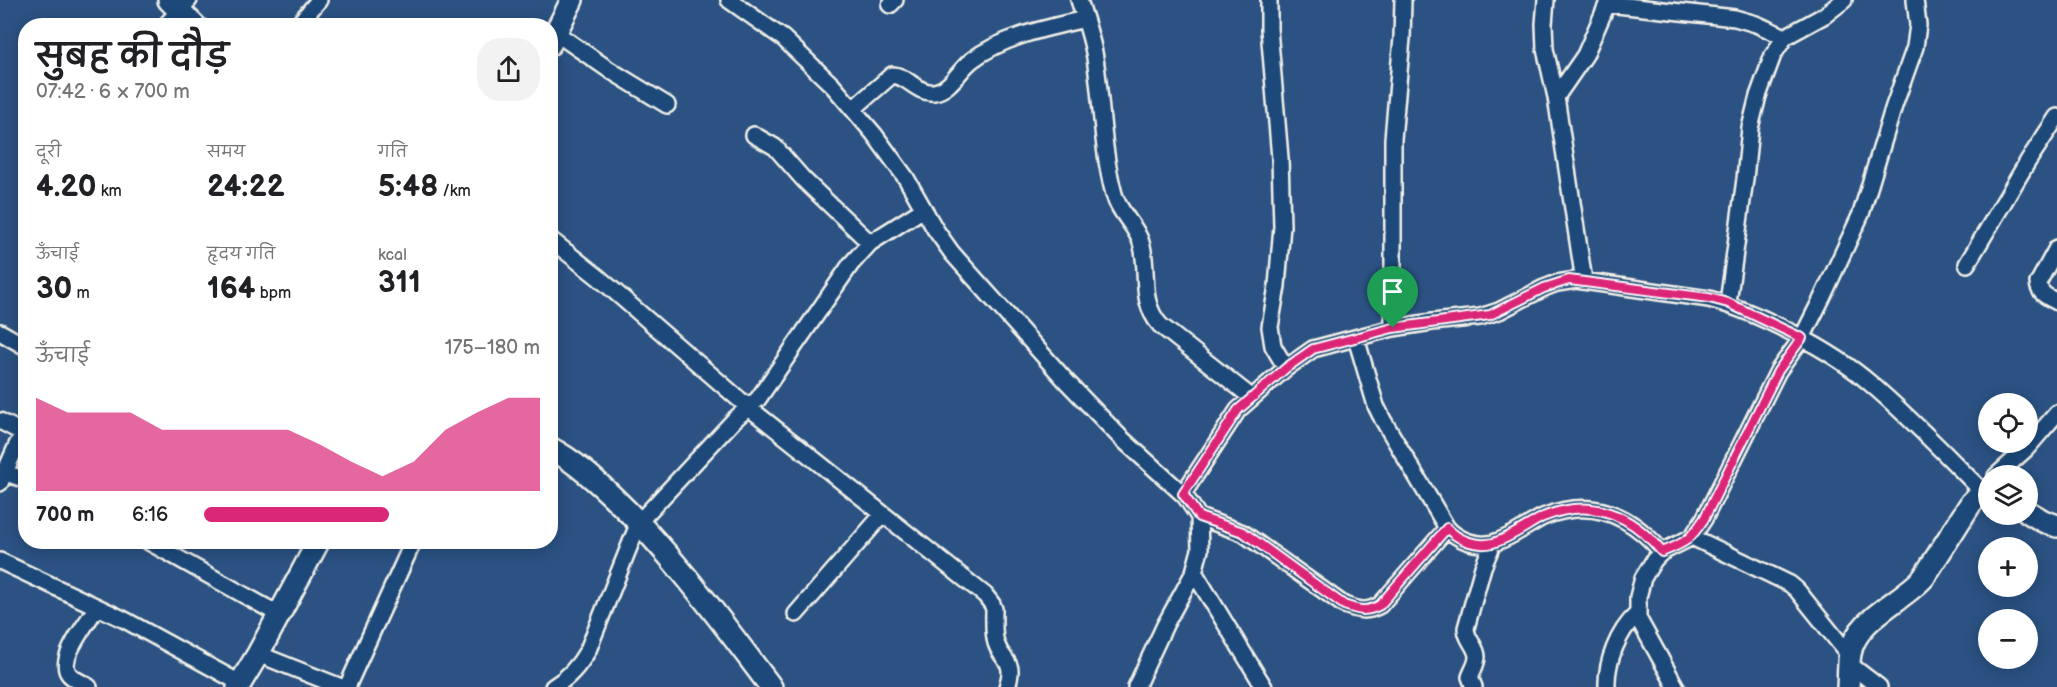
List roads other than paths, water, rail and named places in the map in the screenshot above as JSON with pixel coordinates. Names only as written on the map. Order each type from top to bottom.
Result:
[{"type":"street","points":[[304,18],[320,0]]},
{"type":"street","points":[[558,28],[571,0]]},
{"type":"street","points":[[729,0],[783,38],[813,65],[874,134],[906,178],[922,210],[952,253],[1067,382],[1120,437],[1183,494],[1199,517],[1200,550],[1194,572],[1136,687]]},
{"type":"street","points":[[1079,0],[1096,61],[1106,154],[1113,193],[1118,206],[1142,243],[1144,288],[1149,309],[1160,325],[1251,397]]},
{"type":"street","points":[[1269,0],[1269,29],[1280,158],[1281,226],[1278,274],[1270,327],[1273,346],[1286,368]]},
{"type":"street","points":[[1393,328],[1393,139],[1403,0]]},
{"type":"street","points":[[1546,0],[1544,38],[1556,97],[1584,281]]},
{"type":"street","points":[[1728,303],[1750,128],[1758,96],[1773,55],[1785,37],[1825,15],[1844,0]]},
{"type":"street","points":[[1607,687],[1610,661],[1623,631],[1636,615],[1643,578],[1662,552],[1692,537],[1717,493],[1778,371],[1802,338],[1837,268],[1861,214],[1894,106],[1915,47],[1918,25],[1915,0]]},
{"type":"street","points":[[1556,97],[1586,54],[1608,2],[1736,18],[1785,37]]},
{"type":"street","points":[[853,109],[892,75],[919,89],[937,91],[951,82],[975,58],[998,46],[1023,35],[1085,20]]},
{"type":"street","points":[[558,42],[667,105]]},
{"type":"street","points":[[1967,264],[2057,117]]},
{"type":"street","points":[[754,135],[775,147],[811,187],[870,243]]},
{"type":"street","points":[[563,685],[588,650],[639,522],[766,388],[844,272],[870,243],[922,210]]},
{"type":"street","points":[[558,246],[748,407],[989,600],[993,609],[996,642],[1010,665],[1007,687]]},
{"type":"street","points":[[2057,248],[2038,286],[2043,294],[2057,302]]},
{"type":"street","points":[[1183,494],[1238,410],[1286,368],[1313,349],[1393,328],[1480,317],[1500,311],[1557,283],[1569,280],[1693,296],[1728,303],[1802,338],[1870,382],[1978,477]]},
{"type":"street","points":[[0,332],[18,342]]},
{"type":"street","points":[[1356,338],[1383,420],[1447,528],[1461,540],[1493,543],[1558,512],[1590,508],[1620,516],[1662,552]]},
{"type":"street","points":[[2010,465],[2057,413]]},
{"type":"street","points":[[0,421],[18,427]]},
{"type":"street","points":[[18,439],[1,475],[18,478]]},
{"type":"street","points":[[558,453],[577,465],[639,522],[715,613],[771,687]]},
{"type":"street","points":[[1848,687],[1849,660],[1855,639],[1870,621],[1915,588],[1971,503],[1978,496]]},
{"type":"street","points":[[796,614],[883,514]]},
{"type":"street","points":[[1199,517],[1243,532],[1344,605],[1358,610],[1371,610],[1380,605],[1447,528]]},
{"type":"street","points":[[2038,519],[2057,526]]},
{"type":"street","points":[[1692,537],[1790,584],[1797,590],[1849,660],[1879,687]]},
{"type":"street","points":[[1468,684],[1477,657],[1476,650],[1466,635],[1466,628],[1483,567],[1493,543]]},
{"type":"street","points":[[162,549],[278,614]]},
{"type":"street","points":[[0,561],[123,619],[239,685],[314,549]]},
{"type":"street","points":[[347,687],[410,549]]},
{"type":"street","points":[[1194,572],[1264,687]]},
{"type":"street","points":[[89,687],[72,677],[66,668],[66,663],[69,651],[97,607]]},
{"type":"street","points":[[1636,615],[1676,687]]},
{"type":"street","points":[[258,654],[341,687]]}]
